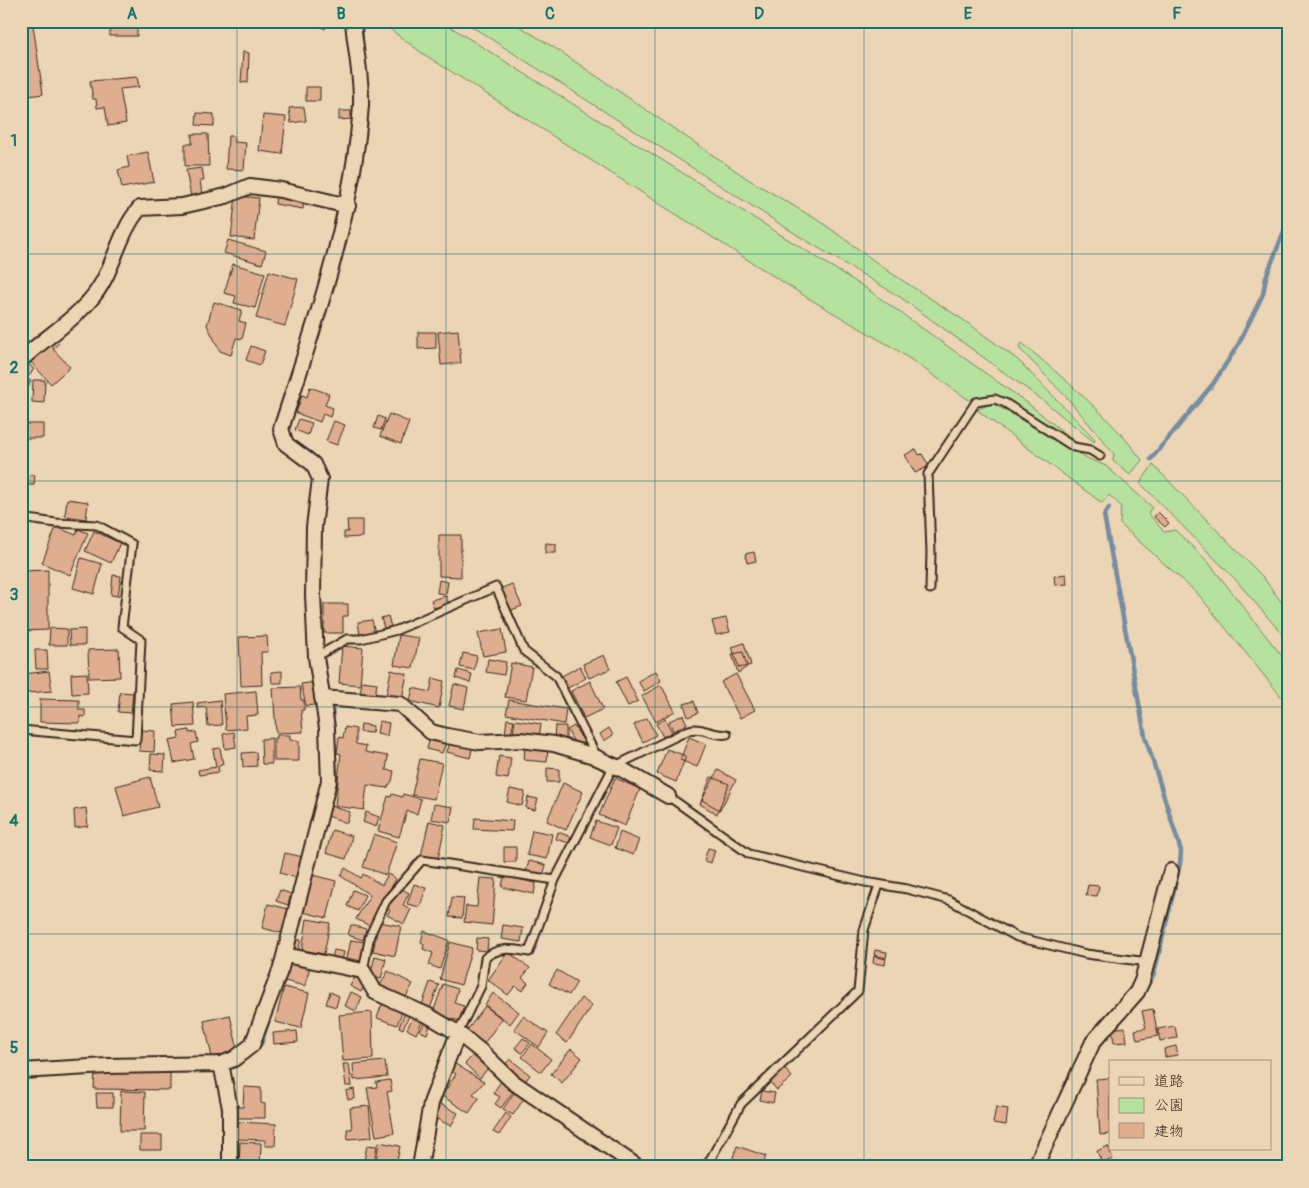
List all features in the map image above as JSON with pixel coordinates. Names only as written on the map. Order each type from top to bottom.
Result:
[{"type":"street","points":[[21,1071],[107,1066],[221,1064],[234,1059],[252,1045],[285,955],[329,781],[327,728],[316,657],[313,595],[314,527],[320,479],[313,464],[286,444],[281,429],[328,284],[348,206],[361,103],[353,21]]},
{"type":"street","points":[[21,360],[91,300],[103,281],[130,219],[140,208],[182,206],[226,196],[250,186],[281,190],[348,206]]},
{"type":"street","points":[[322,698],[400,704],[430,732],[480,742],[520,740],[554,744],[598,758],[668,796]]},
{"type":"street","points":[[1035,1167],[1093,1042],[1137,992],[1148,962],[1171,871]]},
{"type":"street","points":[[285,955],[364,971],[375,992],[429,1016],[458,1033],[483,1053],[513,1082],[638,1167]]},
{"type":"street","points":[[420,1167],[431,1103],[458,1033]]},
{"type":"street","points":[[221,1064],[230,1108],[230,1167]]},
{"type":"lane","points":[[930,589],[931,552],[928,474],[976,402],[995,399],[1005,403],[1074,447],[1090,450],[1100,456]]},
{"type":"lane","points":[[21,518],[56,523],[97,525],[132,544],[122,627],[141,640],[136,740],[21,730]]},
{"type":"lane","points":[[316,657],[347,639],[361,639],[397,630],[496,587],[524,651],[556,676],[598,758]]},
{"type":"lane","points":[[458,1033],[481,986],[485,958],[494,951],[511,949],[529,952],[555,880],[613,767],[689,730],[696,728],[720,735],[727,734]]},
{"type":"lane","points":[[668,796],[749,854],[880,884],[907,888],[949,900],[1017,937],[1086,954],[1148,962]]},
{"type":"lane","points":[[364,971],[370,935],[386,901],[422,860],[555,880]]},
{"type":"lane","points":[[706,1167],[741,1104],[858,991],[864,930],[880,884]]},
{"type":"green space","points":[[379,21],[441,21],[867,289],[1026,402],[1073,440],[1071,443],[999,397],[987,396],[969,400],[897,350],[808,298],[422,53]]},
{"type":"green space","points":[[463,21],[511,21],[558,50],[748,179],[821,222],[891,273],[965,321],[1018,360],[1095,439],[1094,442],[1045,402],[900,297],[802,238]]},
{"type":"green space","points":[[1022,343],[1101,413],[1129,444],[1142,460],[1130,475],[1113,461],[1114,454],[1070,401],[1019,348]]},
{"type":"green space","points":[[992,403],[1089,459],[1106,466],[1152,507],[1148,513],[1164,532],[1175,530],[1209,563],[1288,664],[1288,705],[1198,594],[1120,524],[1121,506],[1109,495],[1102,503],[977,410]]},
{"type":"green space","points":[[1153,465],[1262,576],[1288,611],[1288,641],[1235,579],[1140,483]]},
{"type":"building","points":[[21,21],[31,21],[31,25],[33,25],[43,94],[21,97]]},
{"type":"building","points":[[110,21],[137,21],[137,36],[110,36]]},
{"type":"building","points":[[311,21],[329,21],[325,29]]},
{"type":"building","points":[[243,52],[249,53],[248,83],[241,82]]},
{"type":"building","points":[[137,77],[139,87],[120,89],[126,123],[108,126],[105,107],[97,108],[96,99],[93,99],[90,81]]},
{"type":"building","points":[[306,87],[320,87],[320,101],[306,101]]},
{"type":"building","points":[[304,107],[306,121],[291,123],[289,108]]},
{"type":"building","points":[[339,111],[351,111],[351,119],[339,120]]},
{"type":"building","points":[[197,113],[214,114],[214,126],[196,125]]},
{"type":"building","points":[[263,115],[286,117],[282,154],[259,151]]},
{"type":"building","points":[[192,134],[208,134],[209,166],[185,166],[185,144],[192,144]]},
{"type":"building","points":[[228,136],[234,136],[234,142],[246,143],[244,170],[226,169]]},
{"type":"building","points":[[148,152],[154,182],[122,188],[118,170],[129,167],[127,156]]},
{"type":"building","points":[[202,168],[204,180],[200,180],[202,196],[191,197],[186,170]]},
{"type":"building","points":[[276,195],[304,199],[303,209],[275,204]]},
{"type":"building","points":[[236,196],[259,198],[254,240],[231,237]]},
{"type":"building","points":[[228,240],[266,251],[262,264],[224,253]]},
{"type":"building","points":[[233,264],[265,273],[255,308],[234,303],[236,296],[224,293]]},
{"type":"building","points":[[269,271],[298,279],[285,326],[256,318]]},
{"type":"building","points":[[214,302],[242,310],[239,321],[246,323],[242,339],[236,338],[231,355],[220,351],[207,325]]},
{"type":"building","points":[[458,330],[461,363],[441,365],[438,332]]},
{"type":"building","points":[[418,332],[436,332],[436,348],[418,349]]},
{"type":"building","points":[[53,337],[59,343],[53,349],[70,367],[51,384],[29,360]]},
{"type":"building","points":[[251,346],[265,351],[260,365],[246,360]]},
{"type":"building","points":[[25,361],[34,369],[29,376],[21,369]]},
{"type":"building","points":[[21,376],[31,381],[26,392],[24,390],[21,395]]},
{"type":"building","points":[[33,380],[45,380],[44,403],[32,402]]},
{"type":"building","points":[[310,387],[329,394],[325,405],[333,408],[330,417],[323,414],[320,422],[296,413],[302,395],[307,397]]},
{"type":"building","points":[[389,414],[409,422],[401,444],[380,436]]},
{"type":"building","points":[[378,416],[385,419],[381,430],[374,428]]},
{"type":"building","points":[[299,419],[312,423],[308,435],[295,430]]},
{"type":"building","points":[[334,421],[345,425],[337,445],[326,441]]},
{"type":"building","points":[[21,424],[43,424],[43,438],[22,438]]},
{"type":"building","points":[[916,449],[919,455],[922,454],[929,466],[915,473],[905,455]]},
{"type":"building","points":[[21,474],[35,475],[34,485],[24,485],[23,506],[21,506]]},
{"type":"building","points":[[67,499],[88,502],[86,519],[65,516]]},
{"type":"building","points":[[1158,512],[1169,523],[1165,527],[1154,517]]},
{"type":"building","points":[[347,520],[362,520],[362,537],[344,538],[344,532],[348,532]]},
{"type":"building","points":[[56,527],[76,535],[78,529],[88,533],[70,575],[42,563]]},
{"type":"building","points":[[94,531],[120,543],[111,563],[85,551]]},
{"type":"building","points":[[439,535],[461,535],[461,577],[439,576]]},
{"type":"building","points":[[546,543],[556,544],[556,553],[545,553]]},
{"type":"building","points":[[754,552],[756,561],[747,563],[745,554]]},
{"type":"building","points":[[81,558],[102,564],[94,594],[73,588]]},
{"type":"building","points":[[48,570],[48,630],[22,631],[21,571]]},
{"type":"building","points":[[1066,574],[1067,584],[1055,585],[1054,576]]},
{"type":"building","points":[[113,575],[121,576],[118,596],[111,595]]},
{"type":"building","points":[[439,580],[448,582],[446,594],[437,593]]},
{"type":"building","points":[[512,584],[522,606],[509,611],[500,589]]},
{"type":"building","points":[[446,596],[449,604],[434,608],[431,600]]},
{"type":"building","points":[[324,604],[348,604],[348,616],[343,616],[343,633],[324,633]]},
{"type":"building","points":[[388,616],[391,627],[384,628],[381,618]]},
{"type":"building","points":[[726,618],[730,632],[716,635],[712,621]]},
{"type":"building","points":[[372,620],[375,633],[360,635],[358,622]]},
{"type":"building","points":[[50,628],[67,629],[67,645],[49,645]]},
{"type":"building","points":[[85,629],[85,645],[70,645],[69,630]]},
{"type":"building","points":[[502,629],[506,652],[483,656],[478,633]]},
{"type":"building","points":[[399,635],[419,638],[413,668],[394,665]]},
{"type":"building","points":[[267,636],[268,652],[261,652],[262,685],[241,686],[239,637]]},
{"type":"building","points":[[744,643],[751,665],[739,668],[732,647]]},
{"type":"building","points":[[342,646],[363,648],[360,685],[339,683]]},
{"type":"building","points":[[119,649],[120,677],[89,678],[88,650]]},
{"type":"building","points":[[35,650],[47,650],[48,669],[36,669]]},
{"type":"building","points":[[743,652],[747,667],[738,673],[732,654]]},
{"type":"building","points":[[463,653],[477,656],[474,670],[460,667]]},
{"type":"building","points":[[604,655],[610,669],[589,678],[583,664]]},
{"type":"building","points":[[488,659],[506,662],[504,675],[486,672]]},
{"type":"building","points":[[511,663],[532,667],[526,700],[505,697]]},
{"type":"building","points":[[580,666],[586,678],[566,689],[560,677]]},
{"type":"building","points":[[391,670],[407,674],[402,699],[386,696]]},
{"type":"building","points":[[458,670],[472,674],[470,683],[456,678]]},
{"type":"building","points":[[49,671],[52,691],[26,693],[24,674]]},
{"type":"building","points":[[282,671],[282,683],[272,683],[271,672]]},
{"type":"building","points":[[656,671],[661,681],[644,691],[638,681]]},
{"type":"building","points":[[87,673],[88,693],[72,694],[71,674]]},
{"type":"building","points":[[736,674],[755,710],[740,718],[721,682]]},
{"type":"building","points":[[626,677],[638,701],[628,706],[616,682]]},
{"type":"building","points":[[433,678],[444,681],[439,708],[410,701],[413,688],[430,692]]},
{"type":"building","points":[[362,681],[377,683],[375,696],[360,694]]},
{"type":"building","points":[[590,681],[603,709],[584,718],[571,691]]},
{"type":"building","points":[[317,682],[322,704],[306,706],[301,684]]},
{"type":"building","points":[[454,684],[468,688],[464,709],[449,706]]},
{"type":"building","points":[[661,685],[675,711],[656,722],[642,696]]},
{"type":"building","points":[[300,687],[301,700],[304,700],[304,710],[301,710],[303,732],[276,733],[273,688]]},
{"type":"building","points":[[256,691],[258,715],[246,716],[247,728],[226,730],[223,694]]},
{"type":"building","points":[[120,692],[133,693],[131,713],[118,712]]},
{"type":"building","points":[[40,699],[79,700],[79,710],[85,710],[85,717],[80,716],[80,723],[40,722]]},
{"type":"building","points":[[220,700],[222,725],[208,726],[206,707],[198,708],[197,703]]},
{"type":"building","points":[[509,700],[566,709],[564,724],[506,714]]},
{"type":"building","points":[[694,701],[698,713],[688,717],[684,704]]},
{"type":"building","points":[[193,702],[195,726],[175,727],[173,704]]},
{"type":"building","points":[[683,715],[687,724],[673,731],[669,721]]},
{"type":"building","points":[[647,718],[656,735],[643,742],[634,725]]},
{"type":"building","points":[[507,719],[514,720],[511,735],[505,734]]},
{"type":"building","points":[[665,719],[672,732],[663,737],[656,724]]},
{"type":"building","points":[[515,720],[541,724],[539,737],[513,734]]},
{"type":"building","points":[[379,721],[389,723],[387,736],[377,734]]},
{"type":"building","points":[[361,724],[373,726],[372,733],[360,732]]},
{"type":"building","points":[[555,726],[566,726],[566,739],[554,738]]},
{"type":"building","points":[[574,726],[584,742],[576,746],[567,730]]},
{"type":"building","points":[[345,727],[356,729],[356,744],[366,746],[365,752],[388,756],[386,770],[394,771],[392,781],[387,788],[367,785],[364,810],[335,806],[341,754],[337,753],[339,737],[343,738]]},
{"type":"building","points":[[609,728],[613,735],[604,741],[600,734]]},
{"type":"building","points":[[141,730],[155,731],[154,752],[139,751]]},
{"type":"building","points":[[189,730],[189,733],[196,732],[198,742],[191,744],[194,759],[174,763],[169,740],[179,738],[178,732]]},
{"type":"building","points":[[234,732],[236,747],[225,749],[223,734]]},
{"type":"building","points":[[277,735],[290,735],[290,740],[299,741],[299,761],[274,761],[274,738],[277,738]]},
{"type":"building","points":[[689,737],[706,744],[697,767],[680,760]]},
{"type":"building","points":[[272,738],[272,764],[262,764],[261,739]]},
{"type":"building","points":[[430,738],[446,742],[442,753],[427,749]]},
{"type":"building","points":[[451,739],[473,745],[470,758],[447,752]]},
{"type":"building","points":[[525,745],[548,747],[547,762],[524,760]]},
{"type":"building","points":[[220,748],[223,764],[218,767],[219,772],[199,775],[198,770],[216,767],[213,749]]},
{"type":"building","points":[[667,749],[686,756],[676,782],[657,774]]},
{"type":"building","points":[[256,752],[257,766],[243,767],[242,753]]},
{"type":"building","points":[[151,754],[165,755],[164,771],[150,770]]},
{"type":"building","points":[[499,756],[511,758],[508,779],[496,777]]},
{"type":"building","points":[[420,759],[442,763],[434,799],[412,795]]},
{"type":"building","points":[[547,768],[559,769],[559,782],[547,782]]},
{"type":"building","points":[[718,770],[736,780],[720,810],[702,800]]},
{"type":"building","points":[[150,777],[158,807],[124,816],[116,786]]},
{"type":"building","points":[[711,777],[729,784],[717,814],[700,804]]},
{"type":"building","points":[[615,778],[640,789],[625,826],[599,815]]},
{"type":"building","points":[[563,783],[583,792],[566,830],[547,821]]},
{"type":"building","points":[[510,789],[525,792],[522,806],[507,802]]},
{"type":"building","points":[[392,794],[402,797],[403,794],[421,799],[417,814],[407,811],[399,837],[378,831],[388,796],[391,797]]},
{"type":"building","points":[[528,797],[538,799],[535,810],[526,808]]},
{"type":"building","points":[[434,804],[453,807],[450,822],[431,819]]},
{"type":"building","points":[[331,806],[350,812],[347,823],[328,816]]},
{"type":"building","points":[[86,808],[88,826],[75,828],[74,810]]},
{"type":"building","points":[[366,812],[379,817],[376,827],[363,822]]},
{"type":"building","points":[[475,818],[513,821],[512,831],[474,829]]},
{"type":"building","points":[[429,821],[445,825],[438,859],[421,856]]},
{"type":"building","points":[[596,821],[617,828],[611,845],[590,837]]},
{"type":"building","points":[[332,830],[352,836],[346,859],[326,853]]},
{"type":"building","points":[[532,830],[552,834],[547,859],[527,855]]},
{"type":"building","points":[[558,832],[571,837],[569,843],[556,839]]},
{"type":"building","points":[[620,832],[639,840],[633,855],[615,848]]},
{"type":"building","points":[[374,834],[397,842],[386,875],[363,867]]},
{"type":"building","points":[[504,847],[516,847],[516,862],[504,862]]},
{"type":"building","points":[[708,848],[715,850],[711,863],[704,861]]},
{"type":"building","points":[[285,853],[303,857],[297,878],[280,873]]},
{"type":"building","points":[[529,861],[546,865],[543,876],[526,872]]},
{"type":"building","points":[[345,868],[361,878],[363,874],[382,885],[388,874],[396,879],[370,926],[356,919],[370,895],[341,876]]},
{"type":"building","points":[[312,875],[336,881],[327,918],[303,912]]},
{"type":"building","points":[[504,876],[536,883],[534,894],[502,887]]},
{"type":"building","points":[[480,878],[496,879],[492,925],[464,922],[466,906],[477,907]]},
{"type":"building","points":[[414,884],[426,888],[420,907],[407,904]]},
{"type":"building","points":[[1088,885],[1099,886],[1097,896],[1086,895]]},
{"type":"building","points":[[400,888],[409,893],[403,905],[411,909],[404,924],[387,915],[390,910],[387,908]]},
{"type":"building","points":[[280,890],[291,894],[288,905],[276,901]]},
{"type":"building","points":[[353,890],[365,895],[358,911],[347,906]]},
{"type":"building","points":[[452,897],[464,898],[462,918],[449,917]]},
{"type":"building","points":[[268,904],[289,909],[282,933],[262,928]]},
{"type":"building","points":[[307,919],[330,923],[324,954],[302,950]]},
{"type":"building","points":[[379,922],[401,926],[395,956],[373,951]]},
{"type":"building","points":[[351,925],[366,929],[363,940],[348,935]]},
{"type":"building","points":[[503,925],[523,928],[521,942],[501,939]]},
{"type":"building","points":[[424,931],[449,940],[440,969],[429,965],[433,953],[423,949],[424,944],[421,942]]},
{"type":"building","points":[[477,938],[488,939],[487,951],[476,950]]},
{"type":"building","points":[[294,939],[301,940],[298,952],[291,950]]},
{"type":"building","points":[[351,940],[365,942],[361,961],[347,958]]},
{"type":"building","points":[[450,942],[472,948],[461,985],[440,979]]},
{"type":"building","points":[[334,950],[344,952],[342,961],[332,958]]},
{"type":"building","points":[[875,950],[887,952],[886,958],[874,955]]},
{"type":"building","points":[[508,952],[530,968],[522,978],[528,983],[522,991],[515,986],[508,995],[488,980]]},
{"type":"building","points":[[375,956],[386,959],[381,979],[370,976]]},
{"type":"building","points":[[874,956],[886,959],[885,965],[873,963]]},
{"type":"building","points":[[290,961],[310,966],[305,986],[285,981]]},
{"type":"building","points":[[557,970],[577,982],[569,995],[549,984]]},
{"type":"building","points":[[388,971],[413,984],[404,1000],[379,987]]},
{"type":"building","points":[[356,975],[367,981],[361,992],[350,986]]},
{"type":"building","points":[[430,982],[439,985],[429,1011],[421,1008]]},
{"type":"building","points":[[443,984],[458,989],[454,1003],[464,1006],[459,1021],[433,1013]]},
{"type":"building","points":[[284,987],[309,993],[301,1028],[275,1022]]},
{"type":"building","points":[[330,992],[339,996],[336,1007],[326,1004]]},
{"type":"building","points":[[351,992],[362,997],[356,1011],[345,1006]]},
{"type":"building","points":[[493,993],[519,1012],[510,1024],[485,1005]]},
{"type":"building","points":[[581,998],[592,1006],[567,1043],[556,1035]]},
{"type":"building","points":[[383,1001],[403,1009],[397,1025],[377,1018]]},
{"type":"building","points":[[485,1006],[502,1019],[482,1046],[465,1033]]},
{"type":"building","points":[[1153,1009],[1158,1036],[1137,1040],[1135,1030],[1146,1028],[1142,1011]]},
{"type":"building","points":[[372,1012],[373,1059],[343,1061],[339,1015]]},
{"type":"building","points":[[405,1012],[409,1016],[403,1029],[399,1027]]},
{"type":"building","points":[[230,1015],[238,1051],[212,1057],[204,1021]]},
{"type":"building","points":[[414,1015],[423,1020],[416,1034],[407,1029]]},
{"type":"building","points":[[523,1016],[548,1033],[539,1047],[514,1029]]},
{"type":"building","points":[[425,1021],[431,1023],[427,1034],[420,1031]]},
{"type":"building","points":[[1175,1026],[1177,1038],[1160,1041],[1158,1029]]},
{"type":"building","points":[[1125,1027],[1127,1042],[1114,1043],[1112,1029]]},
{"type":"building","points":[[297,1031],[298,1042],[274,1044],[273,1033]]},
{"type":"building","points":[[523,1038],[530,1043],[522,1053],[515,1048]]},
{"type":"building","points":[[532,1044],[551,1059],[541,1072],[522,1057]]},
{"type":"building","points":[[1176,1046],[1178,1055],[1165,1057],[1164,1049]]},
{"type":"building","points":[[571,1049],[582,1058],[562,1083],[551,1074]]},
{"type":"building","points":[[473,1055],[488,1068],[480,1078],[465,1064]]},
{"type":"building","points":[[510,1059],[530,1075],[522,1085],[502,1069]]},
{"type":"building","points":[[385,1061],[387,1077],[354,1080],[353,1064]]},
{"type":"building","points":[[454,1063],[484,1082],[473,1094],[479,1098],[469,1113],[442,1096],[456,1074],[450,1070]]},
{"type":"building","points":[[343,1064],[349,1064],[352,1086],[346,1086]]},
{"type":"building","points":[[784,1068],[792,1077],[777,1090],[769,1081]]},
{"type":"building","points":[[95,1070],[170,1071],[170,1090],[94,1089]]},
{"type":"building","points":[[1109,1078],[1109,1134],[1100,1135],[1096,1079]]},
{"type":"building","points":[[390,1080],[392,1091],[387,1092],[394,1133],[376,1136],[367,1088],[377,1087],[376,1082]]},
{"type":"building","points":[[502,1080],[515,1089],[501,1108],[495,1104],[500,1097],[493,1093]]},
{"type":"building","points":[[244,1087],[261,1088],[261,1103],[265,1104],[265,1118],[236,1118],[237,1107],[243,1107]]},
{"type":"building","points":[[354,1089],[355,1098],[348,1100],[346,1091]]},
{"type":"building","points":[[516,1090],[525,1097],[513,1115],[503,1109]]},
{"type":"building","points":[[121,1091],[145,1092],[144,1131],[120,1131]]},
{"type":"building","points":[[762,1091],[775,1093],[773,1103],[760,1100]]},
{"type":"building","points":[[96,1093],[113,1093],[113,1107],[97,1107]]},
{"type":"building","points":[[438,1103],[458,1113],[451,1126],[431,1116]]},
{"type":"building","points":[[369,1106],[372,1137],[348,1139],[347,1129],[352,1129],[350,1108]]},
{"type":"building","points":[[996,1107],[1008,1109],[1006,1125],[993,1123]]},
{"type":"building","points":[[506,1113],[511,1117],[499,1135],[493,1132]]},
{"type":"building","points":[[238,1122],[276,1124],[275,1146],[265,1146],[265,1140],[237,1139]]},
{"type":"building","points":[[140,1135],[162,1135],[162,1150],[140,1150]]},
{"type":"building","points":[[240,1142],[261,1143],[260,1167],[239,1167]]},
{"type":"building","points":[[379,1142],[400,1146],[397,1161],[400,1161],[399,1167],[375,1167]]},
{"type":"building","points":[[367,1145],[377,1146],[373,1167],[363,1167]]},
{"type":"building","points":[[737,1146],[766,1156],[762,1167],[718,1167],[720,1159],[731,1163]]},
{"type":"building","points":[[1108,1146],[1113,1159],[1102,1163],[1097,1151]]},
{"type":"waterway","points":[[361,21],[362,47]]},
{"type":"waterway","points":[[1151,459],[1213,384],[1238,345],[1263,294],[1266,277],[1288,221]]},
{"type":"waterway","points":[[300,446],[312,454]]},
{"type":"waterway","points":[[1109,508],[1104,515],[1145,736],[1181,851],[1180,864],[1154,974],[1140,999]]},
{"type":"waterway","points":[[332,706],[335,780]]},
{"type":"waterway","points":[[256,1048],[261,1044],[268,1022]]}]
